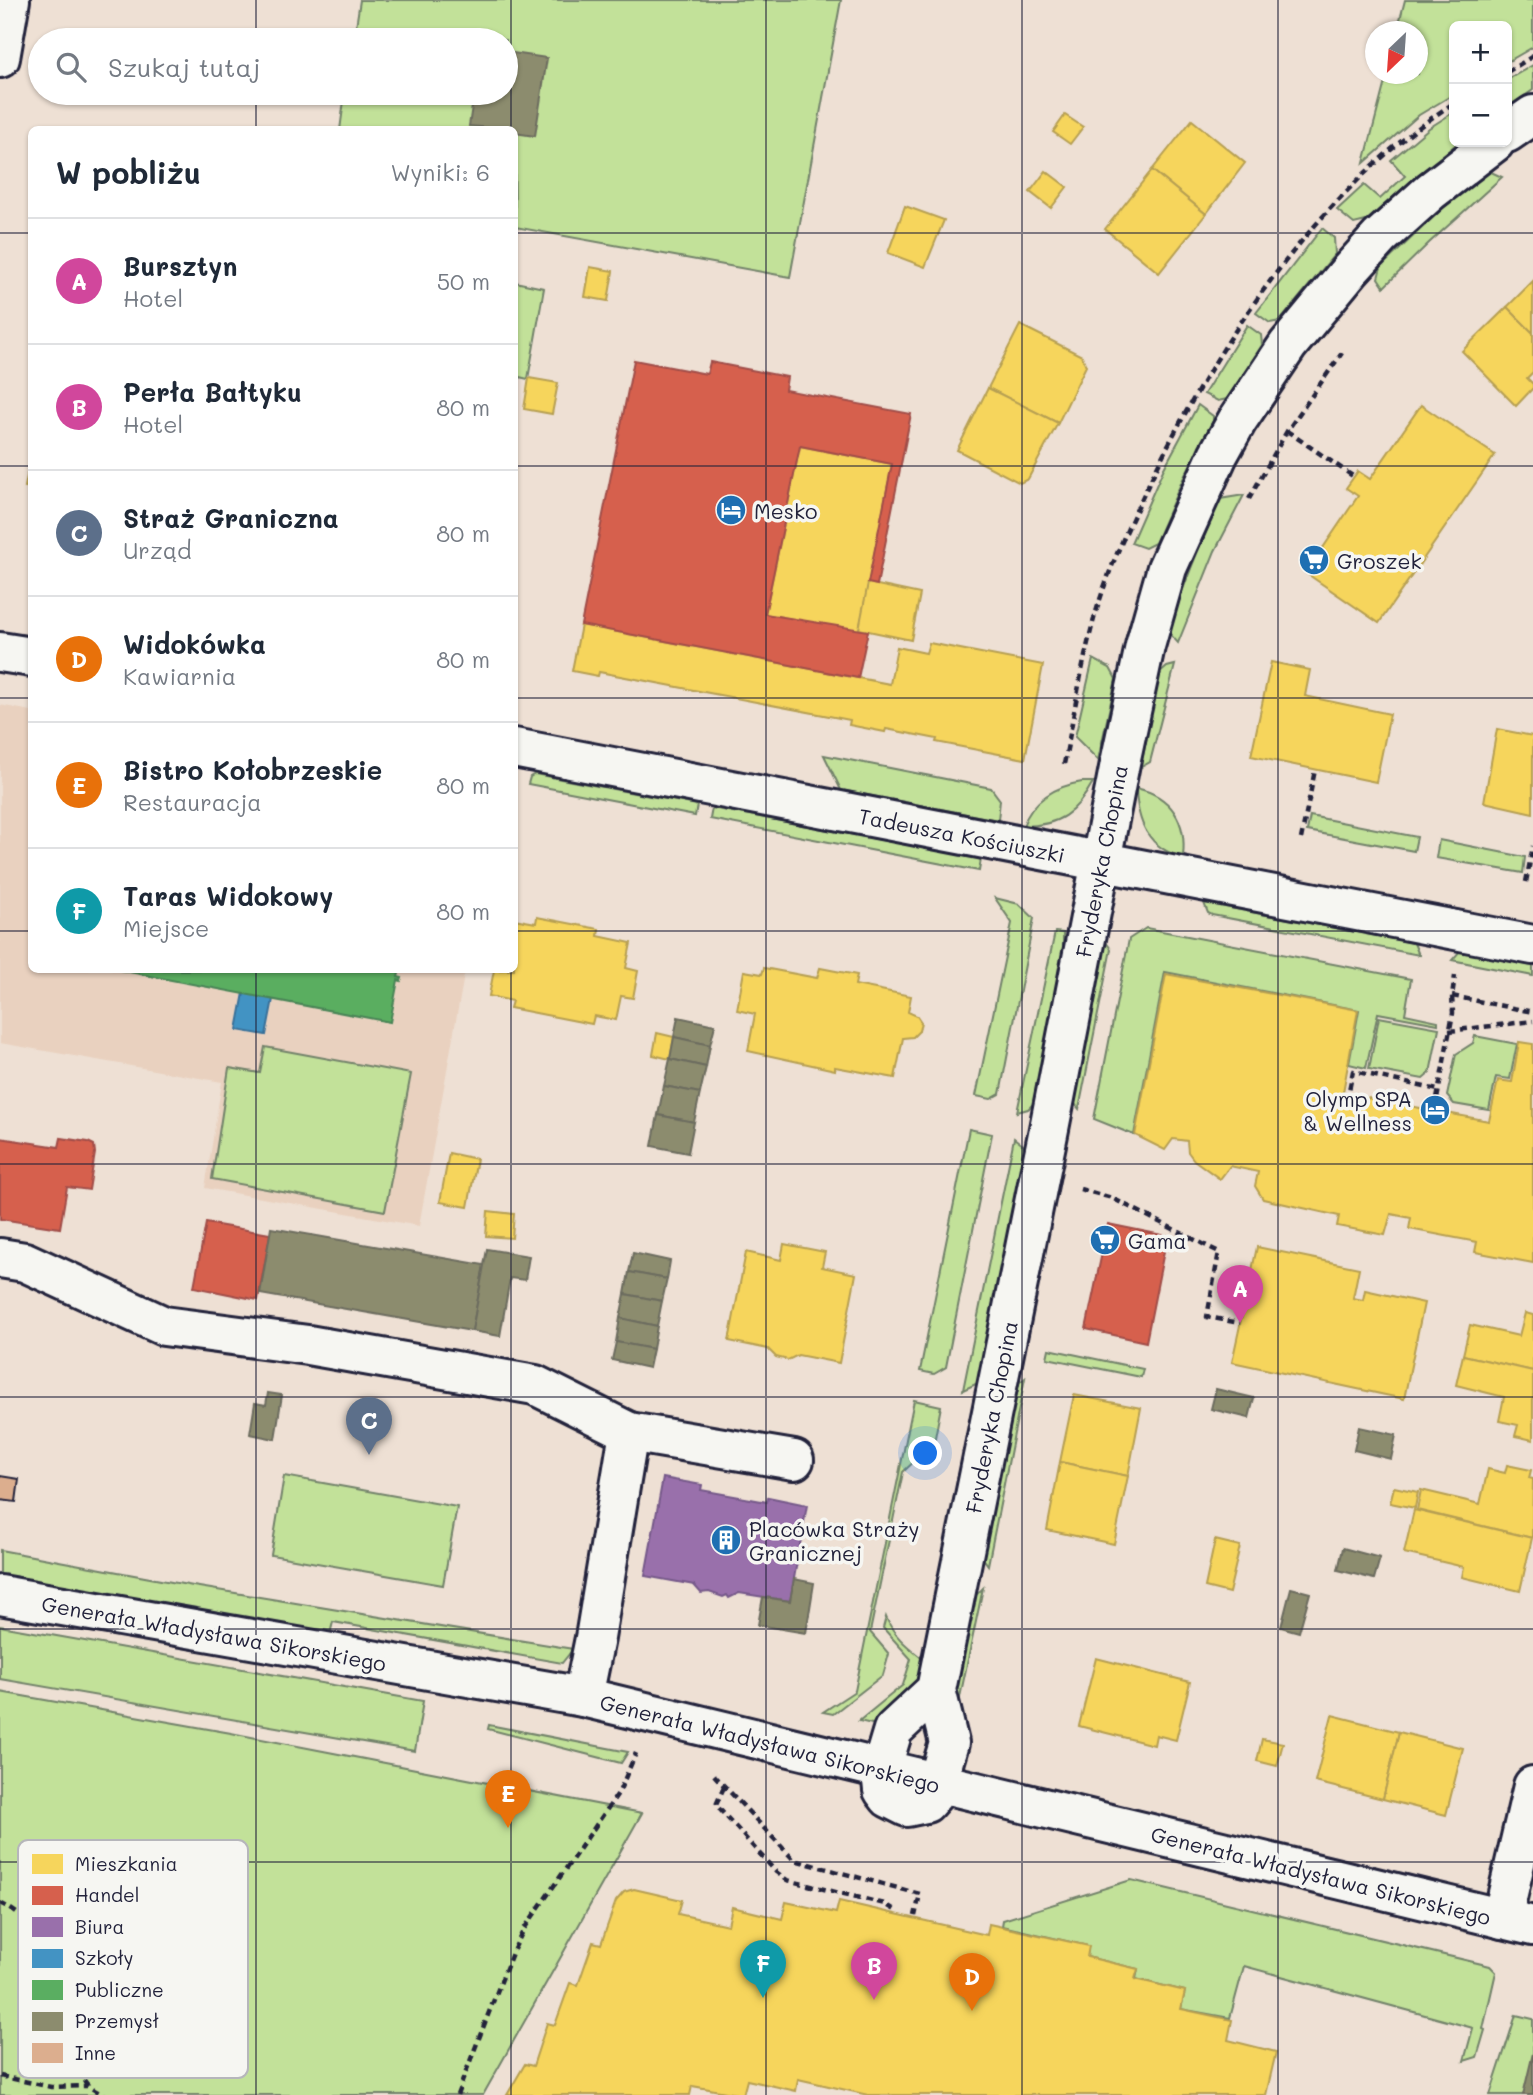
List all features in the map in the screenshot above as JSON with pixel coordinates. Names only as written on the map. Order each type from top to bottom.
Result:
[{"type":"street","points":[[0,58],[10,0]]},
{"type":"street","points":[[1512,130],[1533,115]]},
{"type":"street","name":"Fryderyka Chopina","points":[[939,1784],[949,1742],[936,1690],[1051,1121],[1125,737],[1156,601],[1180,537],[1218,455],[1275,363],[1350,270],[1431,191],[1488,147]]},
{"type":"street","points":[[0,652],[28,656]]},
{"type":"street","name":"Tadeusza Kościuszki","points":[[518,749],[1533,944]]},
{"type":"street","points":[[0,1258],[25,1262],[164,1326],[308,1345],[535,1385],[629,1432],[794,1460]]},
{"type":"street","points":[[583,1697],[629,1432]]},
{"type":"street","name":"Generała Władysława Sikorskiego","points":[[0,1595],[583,1697],[1517,1922]]},
{"type":"street","points":[[881,1770],[892,1730],[936,1690]]},
{"type":"street","points":[[1517,1922],[1533,1786]]},
{"type":"path","points":[[1512,69],[1533,56]]},
{"type":"path","points":[[1247,503],[1287,432],[1345,350]]},
{"type":"path","points":[[1287,432],[1354,477]]},
{"type":"path","points":[[1301,839],[1315,769]]},
{"type":"path","points":[[1526,882],[1533,846]]},
{"type":"path","points":[[1435,1110],[1450,1031],[1455,976]]},
{"type":"path","points":[[1452,996],[1533,1012]]},
{"type":"path","points":[[1450,1031],[1533,1021]]},
{"type":"path","points":[[1347,1100],[1353,1071],[1438,1090]]},
{"type":"path","points":[[1072,1188],[1093,1191],[1112,1198],[1219,1252],[1207,1317],[1241,1323]]},
{"type":"path","points":[[457,2095],[518,1941],[619,1793],[638,1749],[647,1711]]},
{"type":"path","points":[[708,1770],[794,1860],[920,1894],[915,1916]]},
{"type":"path","points":[[724,1787],[716,1805],[722,1815],[776,1872],[787,1880],[885,1904],[895,1910]]},
{"type":"path","points":[[0,1903],[18,1915]]},
{"type":"path","points":[[0,2076],[51,2087],[88,2086]]},
{"type":"path","points":[[83,2078],[88,2086],[104,2095]]},
{"type":"shaded area","points":[[0,705],[28,710],[28,973],[464,973],[419,1226],[205,1188],[222,1082],[0,1043]]},
{"type":"green space","points":[[360,0],[841,0],[790,277],[518,228],[518,126],[341,126],[343,105],[518,105],[518,28],[356,28]]},
{"type":"green space","points":[[1405,0],[1533,0],[1533,47],[1512,59],[1512,21],[1449,21],[1449,97],[1419,115],[1364,163],[1384,84],[1428,84],[1428,21],[1400,21]]},
{"type":"green space","points":[[1533,65],[1533,90],[1512,105],[1512,84],[1512,77]]},
{"type":"green space","points":[[1449,115],[1449,147],[1453,147],[1366,221],[1354,224],[1337,210],[1364,185],[1380,199],[1405,176],[1391,160]]},
{"type":"green space","points":[[1491,172],[1502,177],[1384,287],[1378,278],[1381,267],[1444,207],[1485,173]]},
{"type":"green space","points":[[1322,228],[1334,238],[1335,254],[1280,321],[1270,323],[1256,313]]},
{"type":"green space","points":[[518,283],[544,288],[528,379],[518,377]]},
{"type":"green space","points":[[1247,325],[1261,335],[1262,345],[1227,399],[1218,401],[1204,394]]},
{"type":"green space","points":[[1198,405],[1213,416],[1213,421],[1182,481],[1155,543],[1145,548],[1131,543],[1163,470]]},
{"type":"green space","points":[[1244,495],[1215,551],[1178,643],[1169,633],[1186,582],[1220,499]]},
{"type":"green space","points":[[1093,659],[1110,668],[1116,679],[1098,760],[1075,737]]},
{"type":"green space","points":[[1175,665],[1150,762],[1141,767],[1159,674],[1167,667]]},
{"type":"green space","points":[[824,755],[991,788],[1000,800],[998,820],[841,790]]},
{"type":"green space","points":[[535,774],[697,805],[695,816],[528,784],[530,777]]},
{"type":"green space","points":[[1093,782],[1080,802],[1065,816],[1047,823],[1023,826],[1032,809],[1046,796],[1063,787]]},
{"type":"green space","points":[[1136,788],[1159,797],[1174,812],[1182,833],[1183,857],[1161,848],[1153,841],[1142,823]]},
{"type":"green space","points":[[712,808],[977,858],[981,859],[979,871],[710,819]]},
{"type":"green space","points":[[1310,816],[1417,837],[1414,851],[1307,831]]},
{"type":"green space","points":[[1439,840],[1525,857],[1523,873],[1436,858]]},
{"type":"green space","points":[[995,898],[1019,904],[1034,918],[1000,1094],[991,1099],[976,1096],[1012,923]]},
{"type":"green space","points":[[1204,903],[1414,943],[1419,955],[1212,915],[1208,913]]},
{"type":"green space","points":[[1146,928],[1411,979],[1405,1014],[1438,1021],[1438,1024],[1378,1013],[1366,1068],[1349,1064],[1359,1010],[1165,972],[1134,1135],[1094,1119],[1129,939]]},
{"type":"green space","points":[[1055,932],[1063,933],[1063,958],[1035,1102],[1028,1109],[1017,1112]]},
{"type":"green space","points":[[1105,941],[1111,949],[1079,1109],[1072,1100]]},
{"type":"green space","points":[[1460,951],[1533,966],[1533,976],[1452,960]]},
{"type":"green space","points":[[1379,1017],[1439,1028],[1430,1073],[1423,1079],[1369,1069]]},
{"type":"green space","points":[[1475,1036],[1517,1044],[1510,1079],[1496,1077],[1489,1110],[1454,1104],[1447,1096],[1456,1054],[1473,1043]]},
{"type":"green space","points":[[265,1047],[411,1074],[385,1211],[212,1179],[229,1068],[260,1073]]},
{"type":"green space","points":[[969,1129],[992,1134],[946,1367],[934,1374],[920,1371]]},
{"type":"green space","points":[[1014,1138],[1023,1145],[1025,1152],[978,1383],[963,1390]]},
{"type":"green space","points":[[1049,1349],[1143,1369],[1141,1377],[1047,1358]]},
{"type":"green space","points":[[1025,1378],[988,1565],[982,1557],[1017,1384]]},
{"type":"green space","points":[[914,1400],[941,1406],[934,1443],[903,1472],[870,1632],[889,1654],[883,1675],[833,1714],[823,1712],[855,1691]]},
{"type":"green space","points":[[284,1476],[457,1507],[443,1585],[271,1555]]},
{"type":"green space","points":[[0,1550],[193,1586],[573,1649],[562,1663],[333,1622],[329,1638],[0,1581]]},
{"type":"green space","points":[[983,1588],[955,1721],[953,1698],[974,1597]]},
{"type":"green space","points":[[886,1617],[897,1636],[924,1660],[916,1685],[876,1725],[859,1721],[903,1685],[911,1659],[883,1628]]},
{"type":"green space","points":[[0,1626],[423,1701],[415,1751],[0,1679]]},
{"type":"green space","points":[[0,1692],[231,1733],[642,1813],[483,2095],[0,2095]]},
{"type":"green space","points":[[489,1725],[628,1752],[621,1763],[488,1729]]},
{"type":"green space","points":[[1131,1880],[1490,1966],[1496,1972],[1477,2057],[1464,2061],[1473,2028],[1244,1966],[1230,2018],[1181,2009],[1185,1991],[1136,1979],[1138,1969],[1087,1957],[1088,1946],[1002,1926],[1003,1920]]},
{"type":"green space","points":[[1516,2015],[1533,2019],[1533,2095],[1490,2095]]},
{"type":"building: Mieszkania","points":[[1065,115],[1083,127],[1070,144],[1053,132]]},
{"type":"building: Mieszkania","points":[[1192,120],[1245,163],[1206,214],[1152,170]]},
{"type":"building: Mieszkania","points":[[1152,170],[1206,214],[1159,273],[1105,229]]},
{"type":"building: Mieszkania","points":[[1046,171],[1067,187],[1051,208],[1030,192]]},
{"type":"building: Mieszkania","points":[[905,206],[944,220],[925,267],[888,253]]},
{"type":"building: Mieszkania","points":[[590,267],[613,271],[608,301],[585,297]]},
{"type":"building: Mieszkania","points":[[1533,281],[1533,333],[1507,307]]},
{"type":"building: Mieszkania","points":[[1507,307],[1533,333],[1533,372],[1527,378],[1533,388],[1516,406],[1462,351]]},
{"type":"building: Mieszkania","points":[[1020,325],[1082,356],[1086,366],[1058,423],[988,388]]},
{"type":"building: Mieszkania","points":[[529,378],[558,383],[552,414],[524,409]]},
{"type":"building: Mieszkania","points":[[988,388],[1058,423],[1028,479],[1020,483],[957,450]]},
{"type":"building: Mieszkania","points":[[1421,405],[1495,455],[1379,623],[1306,573],[1358,496],[1346,488],[1358,471],[1370,479]]},
{"type":"building: Mieszkania","points":[[800,446],[892,464],[859,631],[765,614]]},
{"type":"building: Mieszkania","points":[[868,583],[920,594],[911,640],[859,629]]},
{"type":"building: Mieszkania","points":[[581,625],[890,684],[897,647],[926,653],[929,643],[1043,665],[1025,759],[936,742],[937,739],[886,729],[885,732],[849,725],[850,720],[599,672],[598,676],[572,671]]},
{"type":"building: Mieszkania","points":[[1271,662],[1310,670],[1305,696],[1390,714],[1376,782],[1251,756]]},
{"type":"building: Mieszkania","points":[[1497,729],[1533,736],[1533,813],[1484,802]]},
{"type":"building: Mieszkania","points":[[537,917],[599,929],[598,936],[631,943],[626,968],[638,971],[633,998],[621,996],[616,1020],[594,1016],[592,1024],[510,1008],[512,1001],[489,996],[493,973],[518,973],[518,920],[536,923]]},
{"type":"building: Mieszkania","points":[[764,968],[817,978],[820,968],[857,975],[855,985],[911,996],[908,1012],[917,1016],[921,1022],[919,1031],[913,1037],[903,1038],[895,1078],[835,1067],[835,1070],[748,1051],[755,1014],[737,1010],[744,971],[762,974]]},
{"type":"building: Mieszkania","points":[[1166,974],[1358,1010],[1341,1103],[1360,1106],[1362,1097],[1489,1121],[1498,1080],[1512,1082],[1519,1042],[1533,1044],[1533,1263],[1475,1252],[1477,1242],[1409,1229],[1411,1218],[1391,1214],[1385,1235],[1337,1226],[1339,1216],[1263,1199],[1255,1186],[1258,1172],[1230,1166],[1220,1179],[1194,1160],[1188,1152],[1187,1141],[1173,1139],[1165,1150],[1135,1135]]},
{"type":"building: Mieszkania","points":[[657,1033],[674,1037],[670,1059],[653,1055]]},
{"type":"building: Mieszkania","points":[[449,1153],[477,1159],[468,1207],[440,1202]]},
{"type":"building: Mieszkania","points":[[488,1211],[514,1214],[512,1238],[486,1236]]},
{"type":"building: Mieszkania","points":[[784,1244],[825,1252],[822,1267],[856,1274],[839,1363],[798,1355],[788,1360],[776,1357],[768,1349],[729,1341],[746,1252],[781,1260]]},
{"type":"building: Mieszkania","points":[[1257,1247],[1359,1268],[1353,1298],[1363,1300],[1365,1290],[1424,1303],[1404,1399],[1232,1362]]},
{"type":"building: Mieszkania","points":[[1525,1313],[1533,1315],[1533,1371],[1463,1355],[1470,1325],[1519,1336]]},
{"type":"building: Mieszkania","points":[[1463,1355],[1533,1371],[1533,1440],[1515,1436],[1518,1425],[1499,1421],[1504,1397],[1456,1385]]},
{"type":"building: Mieszkania","points":[[1074,1395],[1141,1408],[1128,1476],[1060,1462]]},
{"type":"building: Mieszkania","points":[[1060,1462],[1128,1476],[1114,1544],[1047,1530]]},
{"type":"building: Mieszkania","points":[[1507,1465],[1531,1470],[1529,1478],[1533,1479],[1532,1538],[1417,1510],[1421,1490],[1480,1504],[1488,1469],[1505,1473]]},
{"type":"building: Mieszkania","points":[[1394,1487],[1418,1492],[1415,1508],[1390,1503]]},
{"type":"building: Mieszkania","points":[[1414,1510],[1532,1538],[1520,1591],[1462,1577],[1464,1567],[1404,1553]]},
{"type":"building: Mieszkania","points":[[1215,1540],[1240,1546],[1229,1593],[1205,1587]]},
{"type":"building: Mieszkania","points":[[1096,1658],[1190,1682],[1176,1740],[1156,1735],[1154,1745],[1079,1726]]},
{"type":"building: Mieszkania","points":[[1332,1715],[1399,1732],[1383,1799],[1315,1782]]},
{"type":"building: Mieszkania","points":[[1399,1732],[1463,1748],[1446,1815],[1383,1799]]},
{"type":"building: Mieszkania","points":[[1262,1739],[1283,1743],[1277,1766],[1257,1761]]},
{"type":"building: Mieszkania","points":[[634,1889],[682,1900],[678,1914],[728,1925],[732,1907],[782,1919],[786,1902],[836,1913],[839,1901],[987,1935],[989,1924],[1089,1946],[1087,1957],[1138,1969],[1135,1979],[1185,1991],[1181,2009],[1232,2020],[1228,2040],[1276,2052],[1266,2095],[868,2095],[798,2079],[796,2091],[747,2080],[743,2095],[692,2086],[690,2095],[507,2095],[525,2064],[533,2066],[547,2023],[555,2025],[570,1983],[578,1985],[593,1942],[601,1944],[616,1901],[624,1892]]},
{"type":"building: Handel","points":[[634,360],[707,374],[710,362],[787,377],[785,390],[911,414],[877,585],[868,583],[892,464],[800,446],[765,614],[868,631],[858,678],[581,625]]},
{"type":"building: Handel","points":[[0,1138],[59,1147],[61,1138],[94,1145],[89,1190],[67,1187],[60,1228],[0,1219]]},
{"type":"building: Handel","points":[[206,1223],[270,1234],[258,1300],[194,1287]]},
{"type":"building: Handel","points":[[1108,1224],[1167,1236],[1146,1342],[1086,1329]]},
{"type":"building: Biura","name":"Placówka Straży Granicznej","points":[[663,1478],[702,1485],[701,1490],[767,1502],[768,1497],[807,1505],[790,1601],[739,1593],[729,1598],[727,1595],[723,1597],[709,1592],[701,1593],[694,1585],[645,1576]]},
{"type":"building: Szkoły","points":[[244,993],[273,999],[266,1035],[237,1030]]},
{"type":"building: Publiczne","points":[[135,973],[399,973],[398,977],[402,978],[401,981],[398,980],[390,1022]]},
{"type":"building: Przemysł","points":[[518,54],[547,58],[535,136],[518,134],[518,126],[469,126],[472,105],[518,105]]},
{"type":"building: Przemysł","points":[[678,1017],[715,1025],[710,1045],[674,1037]]},
{"type":"building: Przemysł","points":[[674,1037],[710,1045],[706,1067],[670,1059]]},
{"type":"building: Przemysł","points":[[670,1059],[706,1067],[700,1093],[664,1086]]},
{"type":"building: Przemysł","points":[[664,1086],[700,1093],[694,1122],[658,1115]]},
{"type":"building: Przemysł","points":[[658,1115],[694,1122],[688,1153],[652,1146]]},
{"type":"building: Przemysł","points":[[271,1228],[484,1265],[472,1331],[260,1294]]},
{"type":"building: Przemysł","points":[[487,1249],[529,1256],[525,1280],[510,1278],[500,1336],[472,1331]]},
{"type":"building: Przemysł","points":[[633,1253],[670,1261],[667,1279],[629,1272]]},
{"type":"building: Przemysł","points":[[629,1272],[667,1279],[662,1301],[625,1294]]},
{"type":"building: Przemysł","points":[[625,1294],[662,1301],[657,1326],[620,1318]]},
{"type":"building: Przemysł","points":[[620,1318],[657,1326],[653,1349],[616,1342]]},
{"type":"building: Przemysł","points":[[616,1342],[653,1349],[649,1368],[612,1360]]},
{"type":"building: Przemysł","points":[[1216,1389],[1254,1398],[1249,1418],[1211,1409]]},
{"type":"building: Przemysł","points":[[268,1393],[282,1395],[275,1439],[250,1434],[255,1403],[266,1405]]},
{"type":"building: Przemysł","points":[[1359,1427],[1396,1435],[1391,1459],[1354,1450]]},
{"type":"building: Przemysł","points":[[1343,1548],[1380,1558],[1374,1579],[1338,1570]]},
{"type":"building: Przemysł","points":[[794,1579],[814,1583],[806,1633],[758,1625],[763,1597],[790,1601]]},
{"type":"building: Przemysł","points":[[1291,1588],[1310,1593],[1299,1632],[1281,1627]]},
{"type":"building: Przemysł","points":[[1533,2053],[1533,2095],[1523,2095]]},
{"type":"building: Inne","points":[[0,1476],[19,1479],[16,1502],[0,1500]]},
{"type":"place","name":"Mesko","points":[[731,510]]},
{"type":"place","name":"Groszek","points":[[1314,560]]},
{"type":"place","name":"Olymp SPA & Wellness","points":[[1435,1110]]},
{"type":"place","name":"Gama","points":[[1105,1240]]},
{"type":"place","name":"Bursztyn","points":[[1240,1323]]},
{"type":"place","name":"Straż Graniczna","points":[[369,1455]]},
{"type":"place","name":"Placówka Straży Granicznej","points":[[726,1540]]},
{"type":"place","name":"Bistro Kołobrzeskie","points":[[508,1828]]},
{"type":"place","name":"Taras Widokowy","points":[[763,1998]]},
{"type":"place","name":"Perła Bałtyku","points":[[874,2000]]},
{"type":"place","name":"Widokówka","points":[[972,2011]]}]
